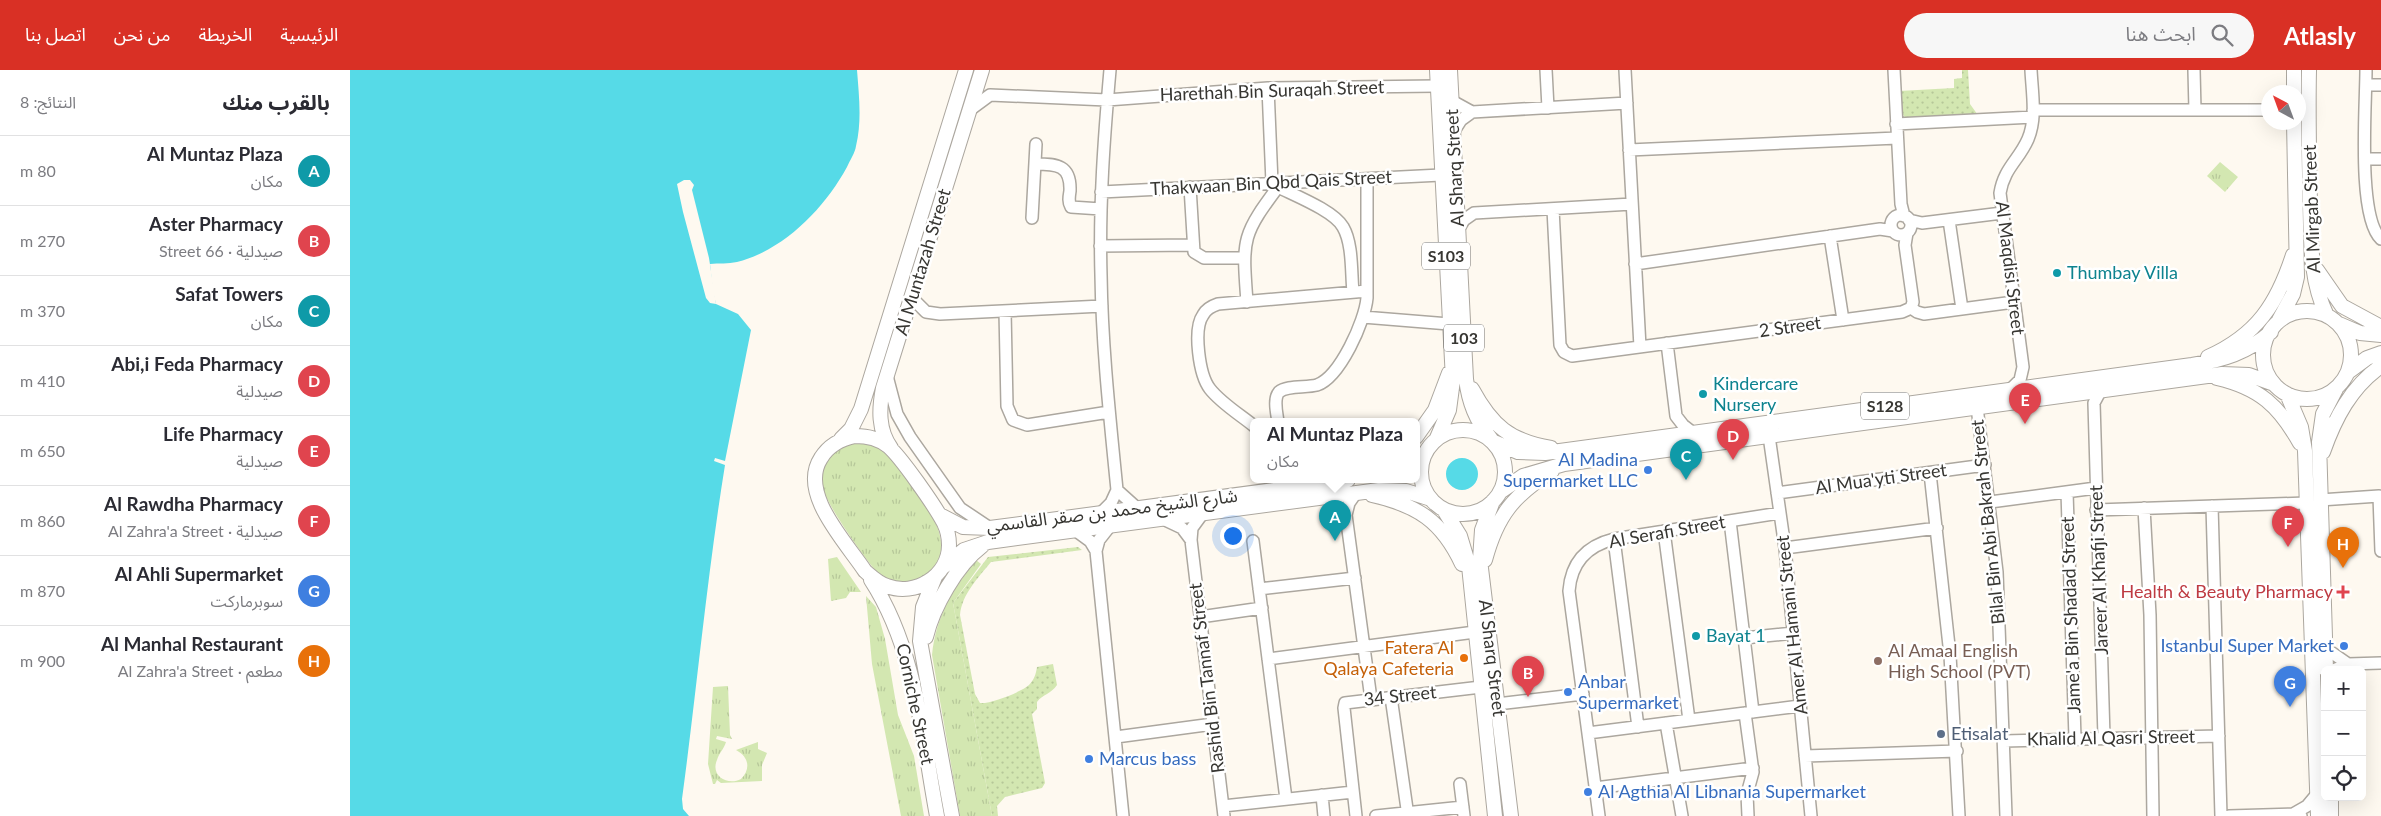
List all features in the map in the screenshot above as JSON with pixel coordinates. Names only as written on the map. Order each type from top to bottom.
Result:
[{"type":"main road","name":"Al Muntazah Street","points":[[835,443],[851,429],[861,409],[966,70]]},
{"type":"main road","name":"Al Muntazah Street","points":[[894,452],[887,442],[880,415],[887,375],[972,109],[982,70]]},
{"type":"main road","name":"Al Sharq Street","points":[[1433,442],[1449,410],[1452,396],[1437,70]]},
{"type":"main road","name":"Al Sharq Street","points":[[1450,70],[1466,379],[1473,411],[1492,441]]},
{"type":"main road","points":[[2294,70],[2294,85]]},
{"type":"main road","name":"Al Mirgab Street","points":[[2309,70],[2312,259],[2316,288],[2333,320]]},
{"type":"main road","points":[[938,213],[932,213],[930,209],[953,138],[957,103]]},
{"type":"main road","points":[[1439,117],[1443,134],[1448,136],[1454,132]]},
{"type":"main road","points":[[2293,130],[2297,277],[2294,294],[2274,327],[2264,349],[2264,359],[2269,377],[2274,384],[2287,394],[2302,399],[2317,398],[2336,389]]},
{"type":"main road","points":[[2192,364],[2240,340],[2271,308],[2282,288],[2297,244]]},
{"type":"main road","points":[[2312,259],[2324,284],[2342,306],[2381,328]]},
{"type":"main road","points":[[2274,327],[2286,317],[2301,312],[2317,312],[2360,333],[2381,335]]},
{"type":"main road","points":[[2333,320],[2349,342],[2351,352],[2348,372]]},
{"type":"main road","name":"S128","points":[[1497,496],[1523,476],[1564,457],[1664,436],[2216,361],[2240,354],[2274,327]]},
{"type":"main road","points":[[2323,756],[2313,501],[2320,428],[2328,401],[2348,372],[2368,358],[2381,353]]},
{"type":"main road","points":[[1420,431],[1434,410],[1451,365]]},
{"type":"main road","points":[[2318,464],[2331,429],[2349,397],[2360,384],[2381,366]]},
{"type":"main road","name":"S128","points":[[1492,441],[1518,452],[1564,457],[1769,436],[2084,393],[2098,396],[2206,376],[2235,373],[2249,374],[2274,384]]},
{"type":"main road","points":[[2206,376],[2238,384],[2268,400],[2290,425],[2305,450]]},
{"type":"main road","points":[[1466,379],[1489,416],[1505,431],[1524,442],[1564,457]]},
{"type":"main road","points":[[2287,394],[2298,416],[2313,501],[2326,666]]},
{"type":"main road","points":[[1877,421],[1878,414],[1910,407],[1922,401]]},
{"type":"main road","points":[[1420,455],[1433,442],[1458,429],[1476,431],[1492,441],[1504,461],[1505,472],[1497,496],[1485,508],[1470,513],[1454,513],[1444,510],[1431,499],[1421,479],[1423,456],[1433,442]]},
{"type":"main road","points":[[866,436],[877,439],[894,452],[939,514],[948,540],[947,556],[939,572],[925,584],[912,588],[899,589],[875,580],[865,571],[816,496],[814,476],[818,463],[825,451],[835,443],[850,437],[866,436]]},
{"type":"main road","points":[[1476,579],[1495,529],[1504,512],[1527,487],[1564,457]]},
{"type":"main road","name":"شارع الشيخ محمد بن صقر القاسمي","points":[[939,514],[963,527],[990,528],[1300,483]]},
{"type":"main road","name":"شارع الشيخ محمد بن صقر القاسمي","points":[[939,572],[964,550],[988,542],[1359,493],[1392,490],[1406,491],[1431,499]]},
{"type":"main road","points":[[1359,493],[1405,504],[1430,520],[1450,542],[1476,579]]},
{"type":"main road","name":"Al Sharq Street","points":[[1495,816],[1475,632],[1476,579],[1480,545],[1487,515],[1497,496]]},
{"type":"main road","name":"Al Sharq Street","points":[[1444,510],[1460,536],[1476,579],[1497,704],[1511,816]]},
{"type":"main road","points":[[923,658],[928,627],[941,598],[969,559],[988,542]]},
{"type":"main road","name":"Corniche Street","points":[[865,571],[889,609],[904,648],[937,816]]},
{"type":"main road","name":"Corniche Street","points":[[939,572],[923,608],[920,624],[923,658],[952,816]]},
{"type":"main road","points":[[2318,816],[2322,801]]},
{"type":"main road","points":[[2326,801],[2331,816]]},
{"type":"street","points":[[1101,513],[1111,503],[1117,490],[1109,412],[1100,246],[1101,192],[1110,70]]},
{"type":"street","points":[[1546,70],[1548,108]]},
{"type":"street","points":[[1625,70],[1640,347]]},
{"type":"street","points":[[1894,70],[1900,204],[1913,299],[1911,308]]},
{"type":"street","name":"Al Maqdisi Street","points":[[2023,367],[2002,213],[2002,183],[2010,165],[2028,139],[2033,114],[2031,70]]},
{"type":"street","points":[[2194,70],[2194,110]]},
{"type":"street","points":[[2366,70],[2366,189],[2370,220],[2381,239]]},
{"type":"street","points":[[2366,85],[2381,85]]},
{"type":"street","name":"Harethah Bin Suraqah Street","points":[[972,109],[990,95],[1107,100],[1268,88],[1437,86]]},
{"type":"street","points":[[1247,302],[1244,258],[1248,232],[1277,184],[1268,88]]},
{"type":"street","points":[[1452,101],[1472,112],[1627,103]]},
{"type":"street","points":[[1896,124],[2033,114],[2261,110]]},
{"type":"street","points":[[1454,132],[1461,120],[1472,112]]},
{"type":"street","points":[[1629,150],[1897,138]]},
{"type":"street","points":[[1032,218],[1036,144]]},
{"type":"street","points":[[2366,159],[2381,159]]},
{"type":"street","points":[[1035,164],[1055,164],[1066,172],[1070,180],[1069,204],[1071,207],[1101,209]]},
{"type":"street","name":"Thakwaan Bin Qbd Qais Street","points":[[1101,192],[1442,175]]},
{"type":"street","points":[[1278,418],[1276,401],[1278,394],[1283,390],[1318,385],[1333,375],[1363,317],[1367,291],[1367,179]]},
{"type":"street","points":[[1277,184],[1330,214],[1340,222],[1348,241],[1353,292]]},
{"type":"street","points":[[1190,187],[1192,245],[1194,252],[1200,257],[1244,258]]},
{"type":"street","points":[[1457,199],[1474,213]]},
{"type":"street","points":[[1458,230],[1464,220],[1474,213],[1632,204]]},
{"type":"street","name":"2 Street","points":[[1553,208],[1559,340],[1564,352],[1577,356],[1906,312],[1911,308],[1924,314],[2014,302]]},
{"type":"street","points":[[1635,264],[2002,213]]},
{"type":"street","points":[[1949,220],[1962,309]]},
{"type":"street","points":[[1830,236],[1843,320]]},
{"type":"street","points":[[1100,246],[1192,245]]},
{"type":"street","points":[[1250,423],[1210,390],[1205,382],[1200,365],[1199,327],[1207,310],[1218,304],[1367,291]]},
{"type":"street","points":[[911,297],[920,308],[933,314],[1102,306]]},
{"type":"street","points":[[1005,311],[1007,406],[1013,420],[1027,425],[1109,412]]},
{"type":"street","points":[[1363,317],[1449,324]]},
{"type":"street","points":[[1664,436],[1672,427],[1676,416],[1667,343]]},
{"type":"street","points":[[2023,367],[2030,378],[2040,385]]},
{"type":"street","points":[[2011,389],[2020,380],[2023,367]]},
{"type":"street","points":[[887,375],[894,408],[910,437],[960,508],[990,528]]},
{"type":"street","name":"Jareer Al Khafji Street","points":[[2098,396],[2096,510],[2104,737]]},
{"type":"street","name":"Bilal Bin Abi Bakrah Street","points":[[1977,407],[1990,502],[1997,580],[2006,816]]},
{"type":"street","points":[[1676,416],[1692,432]]},
{"type":"street","name":"Amer Al Hamani Street","points":[[1769,436],[1785,548],[1811,816]]},
{"type":"street","name":"Al Mua'yti Street","points":[[1777,493],[1985,466]]},
{"type":"street","points":[[1930,473],[1949,639],[1957,751],[1959,816]]},
{"type":"street","points":[[1990,502],[2096,488]]},
{"type":"street","points":[[1117,490],[1137,508]]},
{"type":"street","name":"Jame'a Bin Shadad Street","points":[[2067,492],[2075,738]]},
{"type":"street","points":[[1359,493],[1348,503],[1346,515],[1371,699]]},
{"type":"street","points":[[2096,510],[2212,506],[2379,496],[2381,551]]},
{"type":"street","points":[[1329,497],[1339,505],[1346,515]]},
{"type":"street","points":[[2212,506],[2221,816]]},
{"type":"street","points":[[2144,508],[2150,615],[2153,816]]},
{"type":"street","name":"Rashid Bin Tannaf Street","points":[[1203,513],[1192,528],[1191,540],[1223,811]]},
{"type":"street","name":"Al Serafi Street","points":[[1599,816],[1569,592],[1570,580],[1578,560],[1585,552],[1599,544],[1614,539],[1780,513]]},
{"type":"street","points":[[1161,519],[1176,523],[1191,540]]},
{"type":"street","points":[[1730,520],[1744,638],[1753,768],[1746,794],[1748,816]]},
{"type":"street","points":[[1110,526],[1099,540],[1096,552],[1124,816]]},
{"type":"street","points":[[1785,548],[1937,528]]},
{"type":"street","points":[[1076,530],[1090,541],[1096,552]]},
{"type":"street","points":[[1664,531],[1689,720]]},
{"type":"street","points":[[1614,539],[1638,727]]},
{"type":"street","points":[[1253,541],[1286,800]]},
{"type":"street","points":[[1259,589],[1354,578]]},
{"type":"street","points":[[1200,617],[1262,608]]},
{"type":"street","points":[[1268,659],[1475,632]]},
{"type":"street","points":[[1744,638],[1794,634]]},
{"type":"street","points":[[2325,648],[2348,664]]},
{"type":"street","points":[[2343,666],[2348,664],[2381,663]]},
{"type":"street","name":"34 Street","points":[[1356,816],[1344,705],[1347,701],[1480,688]]},
{"type":"street","points":[[1497,704],[1583,694]]},
{"type":"street","points":[[1391,697],[1407,814]]},
{"type":"street","points":[[1588,734],[1800,706]]},
{"type":"street","points":[[1666,723],[1682,816]]},
{"type":"street","points":[[1116,736],[1213,724]]},
{"type":"street","name":"Khalid Al Qasri Street","points":[[2004,741],[2104,737],[2219,736]]},
{"type":"street","points":[[1805,756],[1957,751]]},
{"type":"street","points":[[1595,788],[1753,768]]},
{"type":"street","points":[[1376,816],[1463,811],[1460,784]]},
{"type":"street","points":[[1223,811],[1286,800],[1353,792]]},
{"type":"street","points":[[1322,795],[1324,816]]},
{"type":"street","points":[[2229,816],[2297,815],[2321,798]]},
{"type":"green space","points":[[1962,70],[1968,70],[1970,104],[1980,118],[1907,120],[1900,111],[1899,91],[1954,88],[1954,79],[1962,78]]},
{"type":"green space","points":[[2220,162],[2238,177],[2225,192],[2207,176]]},
{"type":"green space","points":[[849,441],[870,443],[882,449],[909,482],[937,526],[941,547],[939,559],[929,572],[914,581],[897,582],[881,576],[842,524],[825,494],[823,475],[826,463],[834,452]]},
{"type":"green space","points":[[1078,547],[1082,550],[991,562],[967,593],[961,607],[960,615],[975,694],[980,703],[998,700],[1025,688],[1033,679],[1037,667],[1053,664],[1057,685],[1037,702],[1037,709],[1032,714],[1045,783],[1042,788],[1005,797],[997,806],[998,816],[992,816],[953,603],[988,557]]},
{"type":"green space","points":[[837,557],[861,592],[850,592],[846,598],[831,601],[828,559]]},
{"type":"green space","points":[[976,560],[981,564],[953,603],[992,816],[960,816],[932,655],[937,628],[946,604]]},
{"type":"green space","points":[[866,596],[876,607],[885,639],[898,715],[914,756],[924,816],[901,816],[872,664]]},
{"type":"green space","points":[[728,686],[730,735],[732,739],[717,736],[716,739],[726,742],[717,760],[716,771],[718,775],[726,780],[736,781],[741,779],[746,771],[747,763],[744,756],[736,750],[758,742],[758,749],[767,753],[762,765],[762,781],[721,783],[717,780],[713,784],[708,764],[713,687]]},
{"type":"water","points":[[350,70],[857,70],[859,99],[858,137],[854,154],[838,183],[827,198],[801,226],[771,248],[737,262],[710,264],[716,304],[738,314],[751,330],[725,461],[715,458],[714,461],[725,465],[682,799],[683,809],[689,816],[350,816]]},
{"type":"water","points":[[1462,458],[1473,463],[1478,474],[1473,485],[1462,490],[1451,485],[1446,474],[1451,463]]},
{"type":"pier","points":[[684,180],[690,180],[694,185],[692,190],[709,258],[716,304],[710,303],[706,298],[683,212],[677,184]]},
{"type":"place","name":"Thumbay Villa","points":[[2057,273]]},
{"type":"place","name":"Kindercare Nursery","points":[[1703,394]]},
{"type":"place","name":"Life Pharmacy","points":[[2025,424]]},
{"type":"place","name":"Abi,i Feda Pharmacy","points":[[1733,460]]},
{"type":"place","name":"Al Madina Supermarket LLC","points":[[1648,470]]},
{"type":"place","name":"Safat Towers","points":[[1686,480]]},
{"type":"place","name":"Al Muntaz Plaza","points":[[1335,541]]},
{"type":"place","name":"Al Rawdha Pharmacy","points":[[2288,547]]},
{"type":"place","name":"Al Manhal Restaurant","points":[[2343,568]]},
{"type":"place","name":"Health & Beauty Pharmacy","points":[[2343,592]]},
{"type":"place","name":"Bayat 1","points":[[1696,636]]},
{"type":"place","name":"Istanbul Super Market","points":[[2344,646]]},
{"type":"place","name":"Fatera Al Qalaya Cafeteria","points":[[1464,658]]},
{"type":"place","name":"Al Amaal English High School (PVT)","points":[[1878,661]]},
{"type":"place","name":"Anbar Supermarket","points":[[1568,692]]},
{"type":"place","name":"Aster Pharmacy","points":[[1528,697]]},
{"type":"place","name":"Al Ahli Supermarket","points":[[2290,707]]},
{"type":"place","name":"Etisalat","points":[[1941,734]]},
{"type":"place","name":"Marcus bass","points":[[1089,759]]},
{"type":"place","name":"Al Agthia Al Libnania Supermarket","points":[[1588,792]]}]
